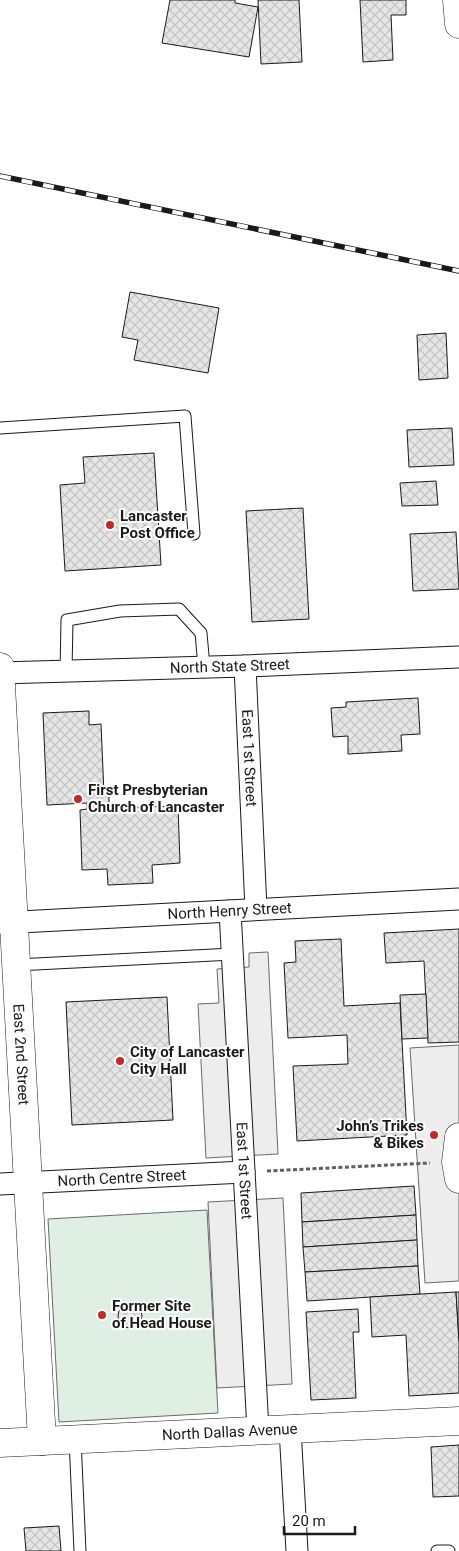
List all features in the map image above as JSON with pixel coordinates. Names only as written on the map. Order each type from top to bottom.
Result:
[{"type":"street","points":[[457,0],[459,24]]},
{"type":"street","name":"North State Street","points":[[0,673],[245,666],[459,657]]},
{"type":"street","name":"East 1st Street","points":[[245,666],[256,909]]},
{"type":"street","name":"East 2nd Street","points":[[0,667],[7,922],[14,978],[28,1183],[42,1441]]},
{"type":"street","name":"North Henry Street","points":[[7,922],[459,899]]},
{"type":"street","name":"East 1st Street","points":[[230,911],[258,1430]]},
{"type":"street","name":"North Centre Street","points":[[0,1184],[244,1172]]},
{"type":"street","name":"North Dallas Avenue","points":[[0,1443],[459,1421]]},
{"type":"street","points":[[290,1429],[297,1551]]},
{"type":"lane","points":[[0,428],[185,416],[194,534]]},
{"type":"lane","points":[[66,672],[67,620],[120,610],[179,609],[201,632],[204,667]]},
{"type":"lane","points":[[14,978],[233,954]]},
{"type":"lane","points":[[76,1439],[80,1551]]},
{"type":"lane","points":[[437,1551],[449,1551]]},
{"type":"path","points":[[244,1172],[458,1160]]},
{"type":"green space","points":[[207,1210],[218,1413],[59,1422],[48,1219]]},
{"type":"shaded area","points":[[268,952],[278,1154],[206,1158],[198,1004],[219,1003],[217,969],[249,967],[249,953]]},
{"type":"shaded area","points":[[459,1045],[459,1281],[425,1283],[410,1048]]},
{"type":"shaded area","points":[[283,1198],[292,1384],[217,1388],[208,1202]]},
{"type":"building","points":[[170,0],[235,0],[235,3],[258,7],[249,57],[162,43]]},
{"type":"building","points":[[258,0],[299,0],[302,62],[261,64]]},
{"type":"building","points":[[360,0],[406,0],[406,15],[391,15],[393,60],[363,62]]},
{"type":"building","points":[[130,292],[219,308],[208,373],[134,360],[138,340],[122,337]]},
{"type":"building","points":[[446,333],[448,378],[419,380],[417,335]]},
{"type":"building","points":[[452,428],[454,465],[409,467],[407,430]]},
{"type":"building","name":"Lancaster Post Office","points":[[154,453],[161,565],[65,571],[60,485],[85,483],[83,457]]},
{"type":"building","points":[[436,481],[438,505],[402,506],[400,483]]},
{"type":"building","points":[[303,508],[309,619],[252,622],[246,511]]},
{"type":"building","points":[[456,532],[459,589],[413,591],[410,534]]},
{"type":"building","points":[[418,698],[420,734],[401,735],[402,751],[348,754],[348,736],[333,737],[331,708],[346,707],[346,702]]},
{"type":"building","name":"First Presbyterian Church of Lancaster","points":[[89,711],[89,725],[101,724],[104,794],[109,794],[109,808],[178,806],[180,863],[152,865],[153,883],[108,885],[107,869],[82,870],[80,810],[87,809],[87,803],[47,805],[43,713]]},
{"type":"building","points":[[459,929],[459,1042],[428,1043],[424,961],[386,963],[384,933]]},
{"type":"building","points":[[341,939],[344,1006],[400,1003],[407,1135],[297,1141],[293,1066],[348,1064],[347,1035],[288,1038],[284,963],[296,962],[295,941]]},
{"type":"building","points":[[426,994],[428,1038],[402,1039],[400,995]]},
{"type":"building","name":"City of Lancaster City Hall","points":[[167,997],[173,1120],[72,1125],[66,1002]]},
{"type":"building","points":[[414,1186],[416,1215],[302,1222],[301,1193]]},
{"type":"building","points":[[416,1215],[417,1240],[303,1247],[302,1222]]},
{"type":"building","points":[[417,1240],[418,1266],[305,1272],[303,1247]]},
{"type":"building","points":[[418,1266],[420,1294],[307,1301],[305,1272]]},
{"type":"building","points":[[456,1292],[459,1341],[459,1393],[409,1396],[406,1335],[372,1337],[370,1297]]},
{"type":"building","points":[[456,1292],[459,1292],[459,1341]]},
{"type":"building","points":[[130,1304],[139,1307],[142,1316],[139,1325],[130,1328],[121,1325],[118,1316],[121,1307]]},
{"type":"building","points":[[358,1309],[359,1332],[353,1332],[356,1398],[311,1400],[306,1312]]},
{"type":"building","points":[[459,1445],[459,1496],[433,1497],[431,1447]]},
{"type":"building","points":[[59,1526],[61,1551],[26,1551],[24,1528]]},
{"type":"railway","points":[[0,176],[459,271]]},
{"type":"place","name":"Lancaster Post Office","points":[[110,525]]},
{"type":"place","name":"First Presbyterian Church of Lancaster","points":[[78,799]]},
{"type":"place","name":"City of Lancaster City Hall","points":[[120,1061]]},
{"type":"place","name":"John’s Trikes & Bikes","points":[[434,1135]]},
{"type":"place","name":"Former Site of Head House","points":[[102,1315]]}]
